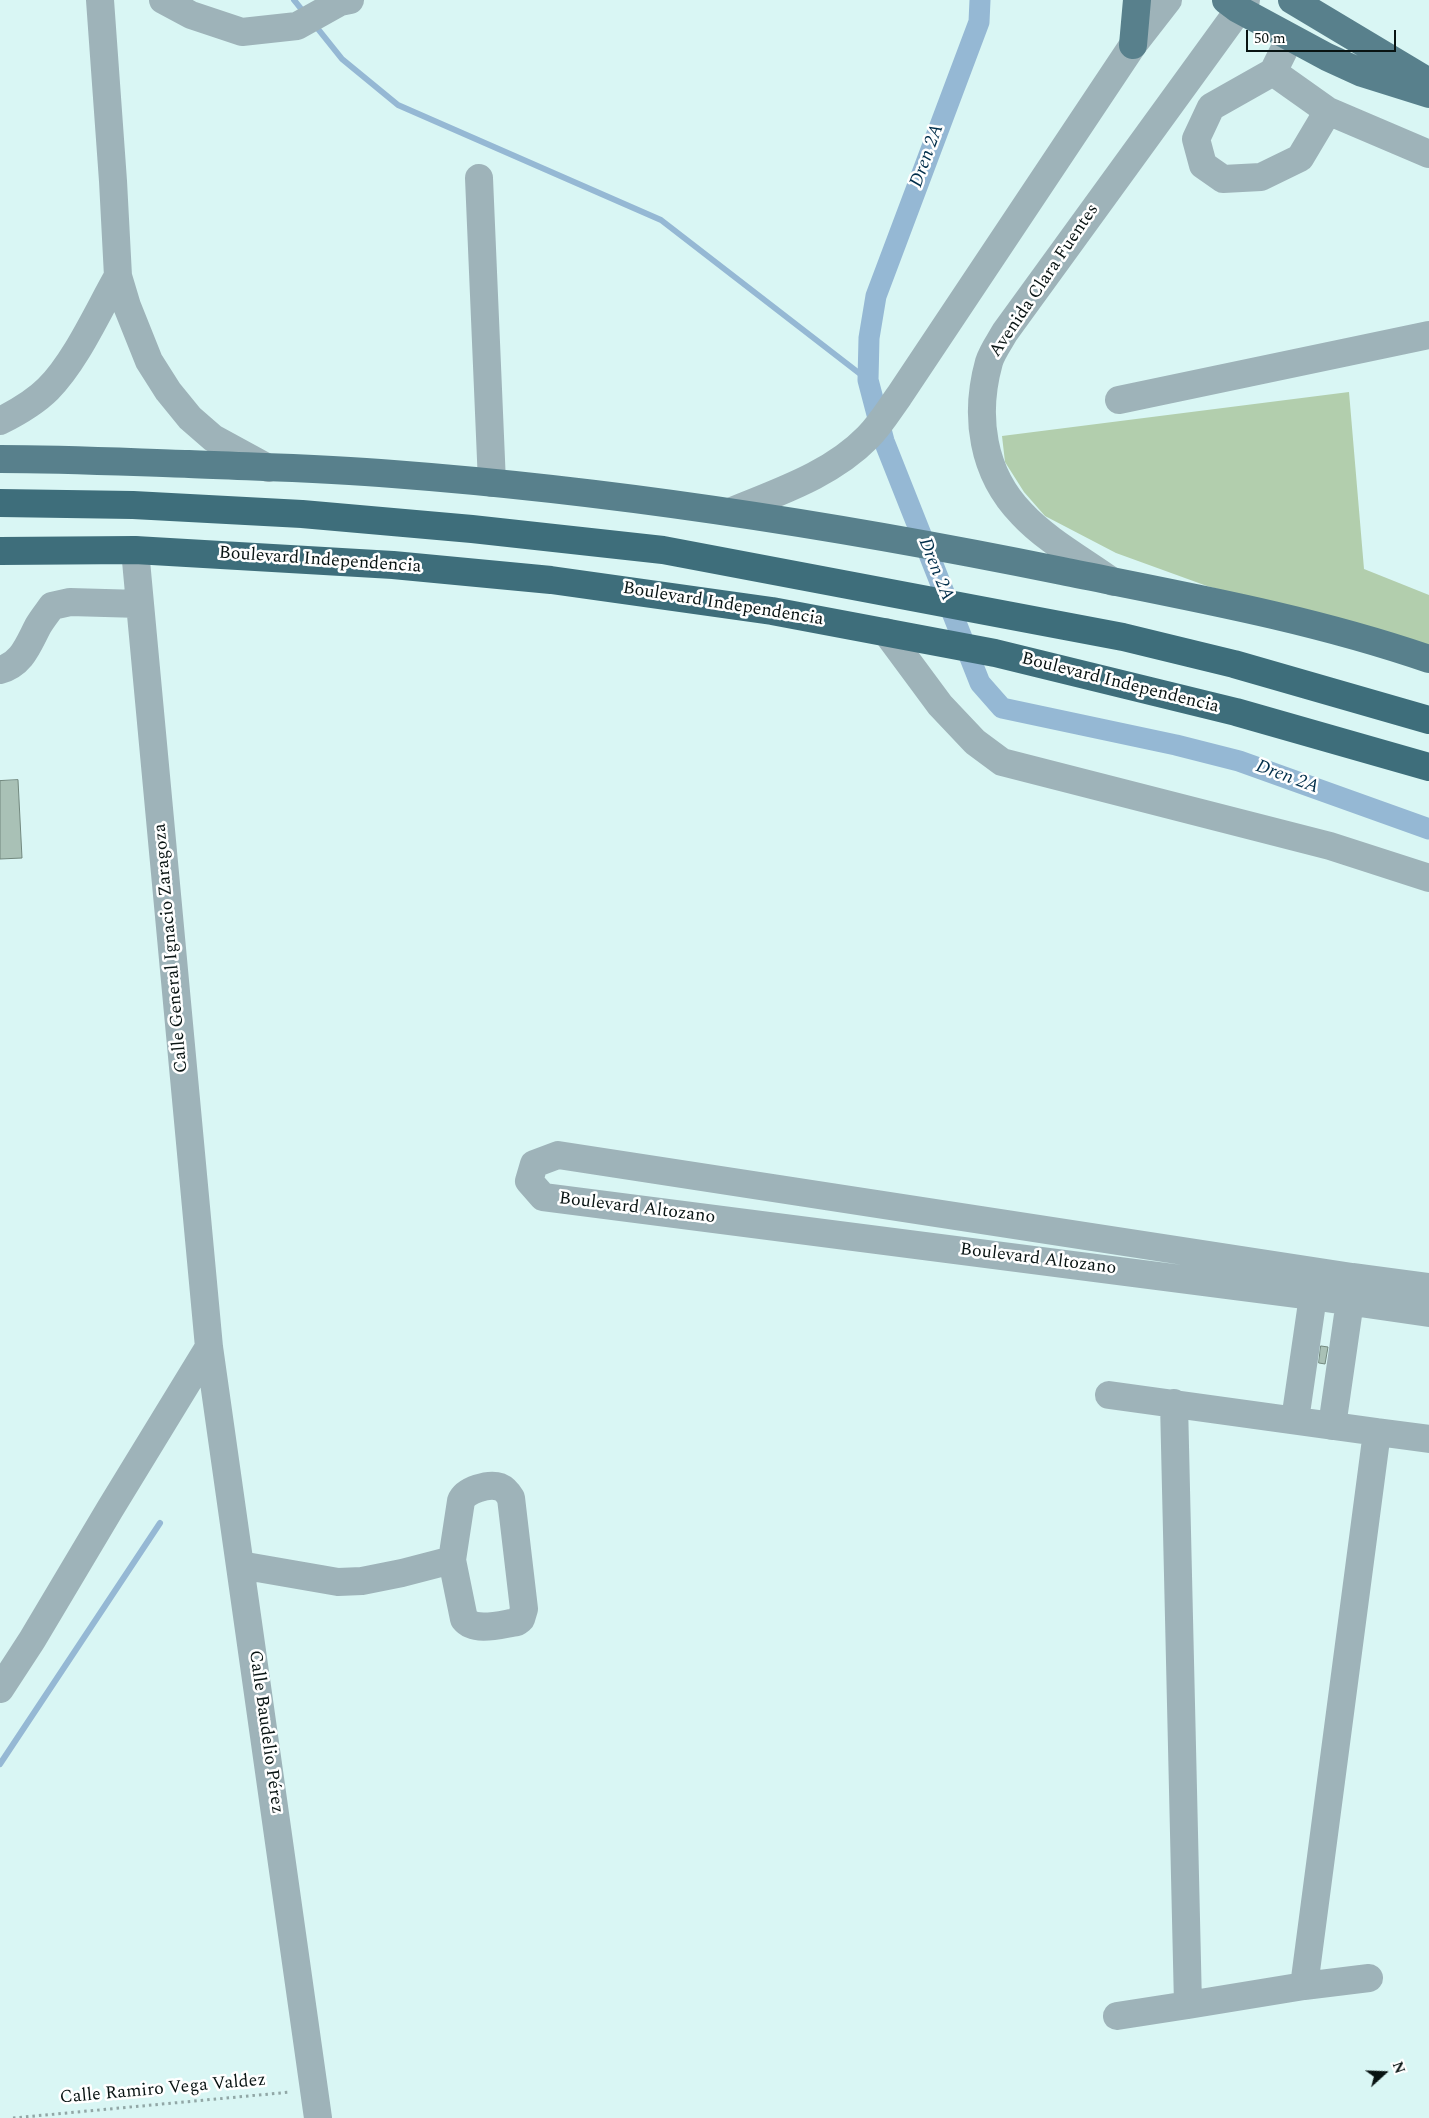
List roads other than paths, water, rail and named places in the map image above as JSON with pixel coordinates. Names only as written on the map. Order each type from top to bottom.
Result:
[{"type":"highway","points":[[0,503],[133,505],[302,514],[462,528],[663,550],[1123,637],[1234,664],[1429,720]]},
{"type":"highway","name":"Boulevard Independencia","points":[[0,551],[135,550],[393,565],[551,580],[772,611],[995,653],[1236,712],[1429,768]]},
{"type":"main road","points":[[1133,45],[1137,0]]},
{"type":"main road","points":[[1292,0],[1316,8],[1429,82]]},
{"type":"main road","points":[[1237,3],[1290,38],[1362,73],[1429,94]]},
{"type":"main road","points":[[0,459],[390,473],[605,495],[730,512],[950,549],[1286,617],[1373,640],[1429,659]]},
{"type":"street","points":[[100,0],[118,276],[127,306],[149,361],[168,391],[190,418],[213,438],[268,468]]},
{"type":"street","points":[[163,0],[191,15],[242,32],[298,26],[340,2],[350,0]]},
{"type":"street","points":[[730,512],[805,481],[846,457],[869,436],[899,396],[1133,45],[1168,0]]},
{"type":"street","name":"Avenida Clara Fuentes","points":[[1114,582],[1022,515],[1006,496],[995,478],[984,446],[981,418],[989,360],[1005,332],[1237,3]]},
{"type":"street","points":[[1290,38],[1273,72],[1211,107],[1196,139],[1203,165],[1223,179],[1261,177],[1300,158],[1328,111]]},
{"type":"street","points":[[1273,72],[1328,111],[1429,154]]},
{"type":"street","points":[[479,178],[492,483]]},
{"type":"street","points":[[0,421],[14,414],[48,389],[70,360],[118,276]]},
{"type":"street","points":[[1119,400],[1429,335]]},
{"type":"street","name":"Calle General Ignacio Zaragoza","points":[[135,550],[209,1347]]},
{"type":"street","points":[[0,670],[16,663],[26,651],[39,625],[52,606],[70,602],[140,604]]},
{"type":"street","points":[[886,632],[940,705],[975,742],[1002,762],[1330,846],[1429,878]]},
{"type":"street","name":"Boulevard Altozano","points":[[1429,1287],[558,1156],[534,1164],[529,1181],[543,1197],[1313,1296],[1429,1313]]},
{"type":"street","points":[[1295,1420],[1313,1296]]},
{"type":"street","points":[[1332,1426],[1350,1301]]},
{"type":"street","points":[[0,1689],[32,1640],[209,1347]]},
{"type":"street","name":"Calle Baudelio Pérez","points":[[209,1347],[318,2118]]},
{"type":"street","points":[[1109,1395],[1429,1439]]},
{"type":"street","points":[[1174,1403],[1188,2005]]},
{"type":"street","points":[[1304,1986],[1377,1432]]},
{"type":"street","points":[[497,1486],[504,1489],[511,1498],[524,1609],[521,1619],[517,1622],[476,1627],[467,1624],[464,1620],[452,1560],[461,1501],[464,1494],[469,1491],[497,1486]]},
{"type":"street","points":[[240,1565],[338,1582],[362,1581],[452,1560]]},
{"type":"street","points":[[1117,2016],[1304,1986],[1369,1978]]},
{"type":"waterway","points":[[294,0],[306,15]]},
{"type":"waterway","name":"Dren 2A","points":[[980,0],[979,22],[876,296],[869,338],[868,380],[884,441],[980,683],[1002,708],[1176,745],[1239,761],[1429,829]]},
{"type":"waterway","points":[[314,24],[342,59],[398,105],[661,220],[868,380]]},
{"type":"waterway","points":[[0,1764],[160,1523]]}]
